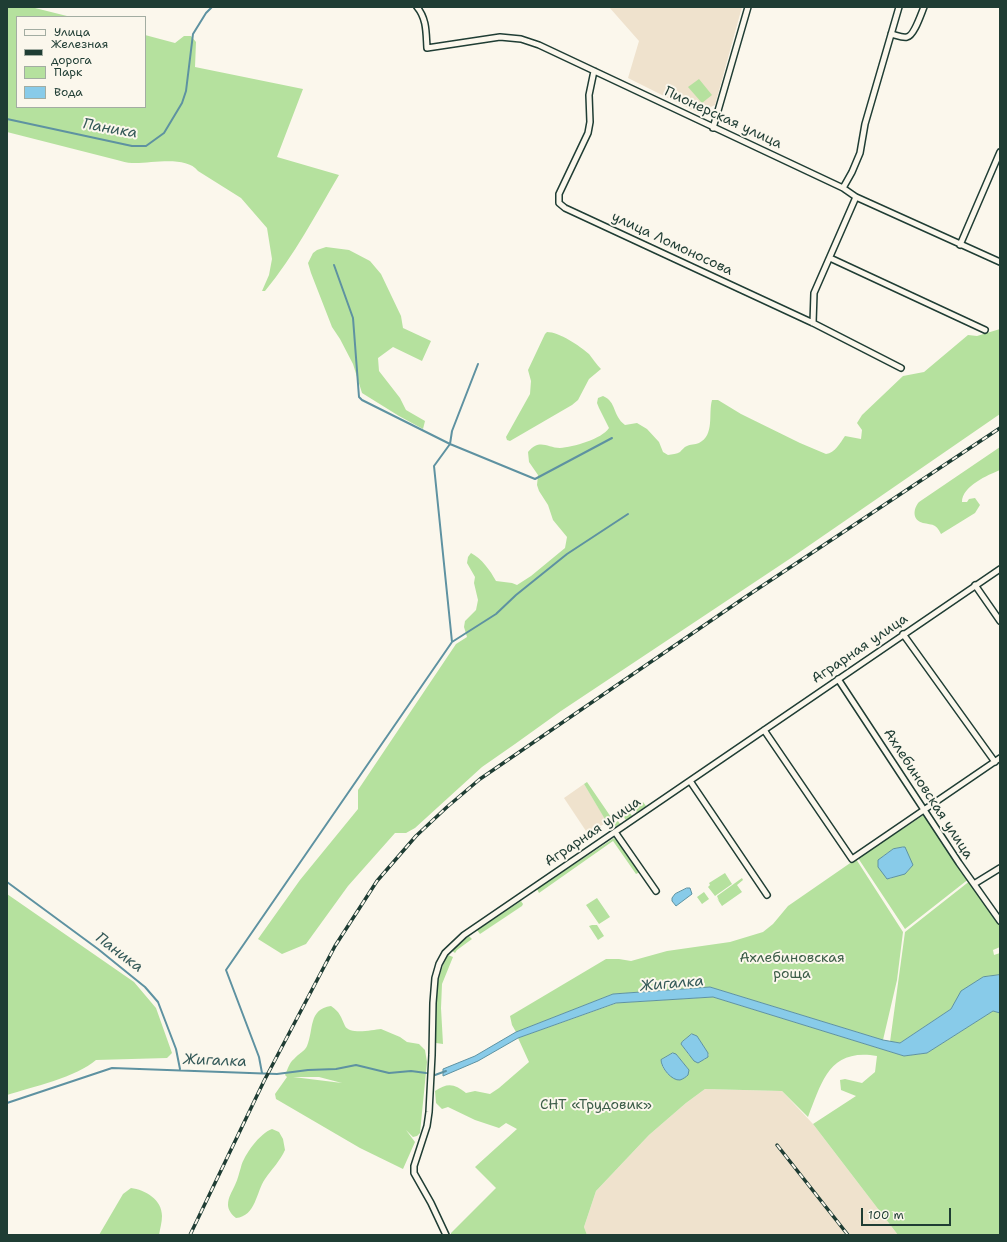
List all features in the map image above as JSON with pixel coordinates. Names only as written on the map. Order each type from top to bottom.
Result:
[{"type":"street","name":"Пионерская улица","points":[[417,7],[425,20],[427,48],[500,37],[521,40],[558,53],[713,128],[843,188],[856,197],[1000,262]]},
{"type":"street","points":[[713,128],[748,7]]},
{"type":"street","points":[[843,188],[860,153],[865,124],[899,7]]},
{"type":"street","points":[[891,34],[901,37],[908,37],[912,34],[924,7]]},
{"type":"street","name":"улица Ломоносова","points":[[594,71],[590,95],[590,122],[588,133],[559,194],[559,203],[566,208],[814,323],[901,368]]},
{"type":"street","points":[[960,245],[1000,152]]},
{"type":"street","points":[[814,323],[814,293],[856,197]]},
{"type":"street","points":[[830,258],[985,330]]},
{"type":"street","name":"Аграрная улица","points":[[446,1235],[431,1203],[414,1173],[416,1158],[426,1126],[431,1078],[433,1003],[435,985],[439,964],[445,953],[464,935],[1000,569]]},
{"type":"street","points":[[976,585],[1000,621]]},
{"type":"street","points":[[903,634],[995,762]]},
{"type":"street","name":"Ахлебиновская улица","points":[[838,679],[959,863],[1000,921]]},
{"type":"street","points":[[764,730],[852,859],[1000,758]]},
{"type":"street","points":[[690,781],[767,894]]},
{"type":"street","points":[[615,832],[656,891]]},
{"type":"street","points":[[974,884],[1000,868]]},
{"type":"shaded area","points":[[609,7],[742,7],[715,105],[698,113],[628,78],[639,41]]},
{"type":"shaded area","points":[[584,784],[607,822],[588,834],[564,798]]},
{"type":"shaded area","points":[[705,1089],[782,1091],[813,1124],[898,1235],[587,1235],[584,1227],[596,1191],[649,1135],[686,1103]]},
{"type":"green space","points":[[7,7],[31,7],[67,16],[16,16],[16,108],[146,108],[146,35],[175,43],[184,36],[191,36],[196,42],[195,67],[303,89],[277,157],[339,175],[286,264],[265,291],[262,291],[269,275],[272,259],[267,228],[241,198],[192,166],[185,163],[167,161],[128,163],[7,132]]},
{"type":"green space","points":[[699,79],[712,95],[702,103],[688,87]]},
{"type":"green space","points":[[326,247],[349,250],[370,261],[381,274],[401,316],[403,328],[431,341],[422,361],[393,347],[378,358],[379,371],[400,398],[406,410],[425,421],[423,429],[362,393],[353,364],[332,327],[308,263],[313,253]]},
{"type":"green space","points":[[1000,329],[1000,414],[791,558],[561,711],[482,767],[415,828],[406,833],[395,833],[348,886],[306,944],[282,954],[258,939],[300,880],[358,809],[358,790],[456,644],[467,637],[464,627],[465,621],[476,610],[478,600],[474,583],[475,577],[467,563],[468,557],[471,553],[479,558],[496,581],[517,585],[531,576],[565,548],[567,537],[553,520],[548,505],[537,485],[538,475],[529,462],[528,452],[532,448],[536,445],[544,445],[555,448],[572,446],[587,442],[600,436],[609,428],[597,403],[598,398],[603,396],[611,402],[618,417],[625,425],[637,423],[647,429],[659,442],[663,452],[668,455],[679,453],[686,446],[697,444],[704,439],[709,430],[712,400],[718,400],[741,414],[826,454],[832,452],[845,436],[861,439],[862,430],[857,423],[862,415],[903,376],[924,372],[968,335],[977,336]]},
{"type":"green space","points":[[547,332],[557,334],[580,347],[589,354],[601,369],[589,379],[578,400],[572,405],[510,441],[507,440],[506,437],[530,394],[531,381],[528,370]]},
{"type":"green space","points":[[1000,447],[1000,470],[976,482],[966,491],[963,496],[962,502],[967,502],[969,499],[975,498],[980,505],[975,513],[941,534],[935,526],[919,522],[915,517],[915,511],[919,502]]},
{"type":"green space","points":[[587,782],[615,823],[618,821],[620,824],[612,829],[609,826],[584,784]]},
{"type":"green space","points":[[643,802],[646,806],[636,813],[633,809]]},
{"type":"green space","points":[[627,808],[632,816],[626,820],[620,813]]},
{"type":"green space","points":[[927,813],[970,878],[905,929],[858,858]],"holes":[[[903,847],[911,867],[907,872],[889,879],[882,857],[893,849]]]},
{"type":"green space","points":[[614,838],[618,841],[640,872],[636,874],[613,841],[539,893],[537,889]]},
{"type":"green space","name":"Ахлебиновская роща","points":[[856,859],[903,932],[897,980],[883,1040],[710,987],[613,994],[516,1032],[512,1025],[510,1016],[606,959],[631,961],[667,951],[730,942],[763,932],[773,924],[788,906]]},
{"type":"green space","points":[[725,873],[732,884],[715,896],[708,887],[710,885],[709,883]]},
{"type":"green space","points":[[742,878],[743,880],[737,885],[742,892],[722,906],[716,897],[719,901],[717,896]]},
{"type":"green space","points":[[971,880],[1000,922],[1000,947],[993,950],[994,955],[1000,953],[1000,975],[983,977],[962,991],[951,1009],[900,1043],[890,1042],[905,932]]},
{"type":"green space","points":[[704,892],[709,899],[702,904],[697,897]]},
{"type":"green space","points":[[7,894],[134,982],[156,1008],[172,1053],[167,1058],[96,1060],[78,1072],[7,1095]]},
{"type":"green space","points":[[597,898],[610,917],[599,924],[586,905]]},
{"type":"green space","points":[[521,901],[523,904],[522,906],[480,934],[477,930]]},
{"type":"green space","points":[[597,925],[604,936],[598,940],[589,926]]},
{"type":"green space","points":[[469,936],[472,939],[455,953],[451,950]]},
{"type":"green space","points":[[448,955],[453,957],[442,984],[441,1008],[443,1044],[436,1043],[436,998],[437,987],[443,965]]},
{"type":"green space","name":"СНТ «Трудовик»","points":[[713,997],[904,1056],[927,1053],[993,1011],[1000,1013],[1000,1235],[898,1235],[813,1124],[856,1096],[841,1090],[840,1080],[845,1079],[862,1083],[875,1072],[877,1056],[861,1055],[848,1057],[830,1070],[823,1080],[808,1117],[782,1091],[705,1089],[686,1103],[649,1135],[596,1191],[584,1227],[587,1235],[451,1235],[451,1233],[496,1188],[475,1167],[517,1129],[506,1123],[499,1128],[475,1120],[448,1107],[442,1109],[436,1103],[435,1091],[444,1086],[451,1085],[466,1093],[475,1091],[490,1094],[529,1062],[518,1038],[617,1003]],"holes":[[[692,1034],[697,1036],[709,1055],[704,1060],[689,1055],[681,1044]],[[673,1053],[676,1054],[689,1070],[670,1075],[666,1072],[661,1060]]]},
{"type":"green space","points":[[331,1006],[334,1008],[348,1029],[362,1031],[381,1029],[400,1037],[407,1042],[419,1044],[425,1050],[427,1062],[420,1133],[413,1137],[406,1130],[415,1142],[403,1169],[360,1148],[276,1099],[275,1094],[287,1077],[285,1075],[290,1064],[306,1048],[315,1016],[324,1008]],"holes":[[[293,1077],[319,1077],[342,1083]]]},
{"type":"green space","points":[[272,1129],[279,1132],[283,1139],[285,1150],[262,1184],[252,1208],[248,1213],[236,1218],[229,1211],[228,1202],[243,1162],[249,1151],[258,1140],[267,1131]]},
{"type":"green space","points":[[131,1188],[152,1196],[159,1205],[162,1216],[159,1235],[99,1235],[123,1194]]},
{"type":"water","points":[[905,847],[913,865],[905,874],[887,879],[878,867],[878,860],[893,849]]},
{"type":"water","points":[[690,888],[692,894],[676,906],[672,901],[672,898],[675,894]]},
{"type":"water","points":[[1000,975],[1000,1013],[993,1011],[927,1053],[904,1056],[713,997],[616,1003],[518,1038],[478,1061],[443,1076],[443,1069],[475,1056],[516,1032],[613,994],[710,987],[883,1040],[900,1043],[951,1009],[961,991],[983,977]]},
{"type":"water","points":[[692,1034],[697,1036],[708,1053],[708,1057],[698,1063],[694,1061],[681,1044]]},
{"type":"water","points":[[673,1053],[676,1054],[689,1070],[688,1075],[680,1080],[670,1076],[661,1063],[661,1060]]},
{"type":"waterway","name":"Паника","points":[[7,119],[132,146],[146,146],[164,133],[182,103],[186,91],[193,34],[206,13],[212,7]]},
{"type":"waterway","points":[[334,265],[353,318],[359,397],[362,400],[450,444],[535,479],[612,438]]},
{"type":"waterway","points":[[262,1073],[259,1057],[226,970],[452,642],[434,466],[450,444],[452,431],[478,364]]},
{"type":"waterway","points":[[452,642],[496,614],[516,595],[567,554],[628,514]]},
{"type":"waterway","name":"Паника","points":[[7,882],[98,949],[145,987],[158,1002],[176,1049],[180,1069]]},
{"type":"waterway","name":"Жигалка","points":[[7,1103],[112,1068],[277,1074],[308,1070],[336,1069],[356,1065],[389,1073],[411,1071],[426,1073]]},
{"type":"waterway","name":"Жигалка","points":[[435,1075],[446,1071]]},
{"type":"railway","points":[[190,1235],[264,1081],[335,946],[377,881],[416,836],[480,779],[744,598],[1000,428]]},
{"type":"railway","points":[[777,1145],[848,1235]]}]
